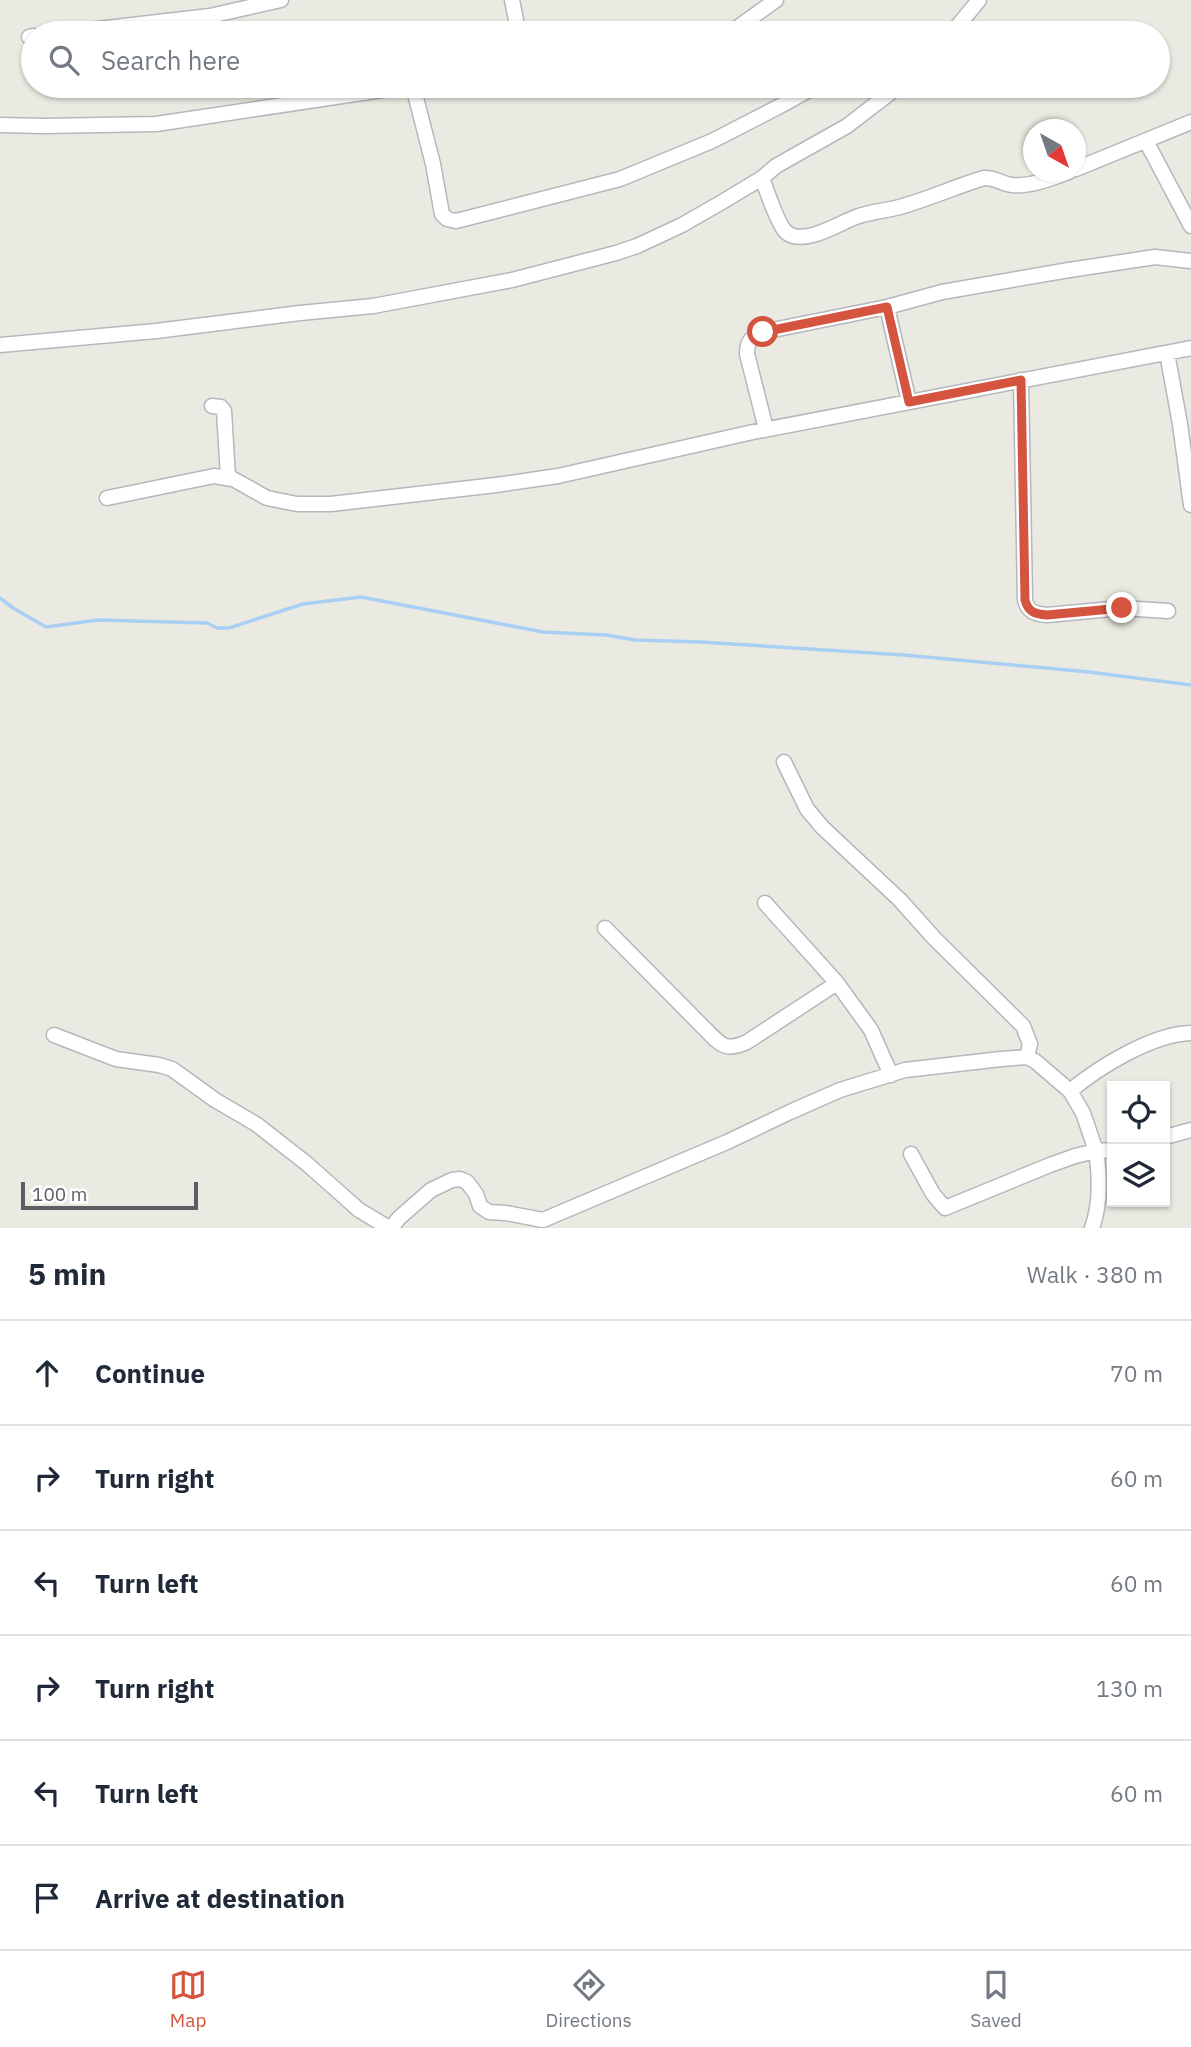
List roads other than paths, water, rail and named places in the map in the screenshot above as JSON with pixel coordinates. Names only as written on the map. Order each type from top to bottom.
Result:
[{"type":"street","points":[[167,21],[210,16],[281,0]]},
{"type":"street","points":[[512,0],[516,21]]},
{"type":"street","points":[[747,21],[776,0]]},
{"type":"street","points":[[961,21],[979,0]]},
{"type":"street","points":[[0,125],[156,124],[330,98]]},
{"type":"street","points":[[414,98],[433,163],[442,214],[447,219],[456,221],[620,179],[712,141],[796,98]]},
{"type":"street","points":[[0,345],[156,331],[373,306],[512,279],[637,246],[682,225],[762,178],[776,166],[847,126],[883,98]]},
{"type":"street","points":[[1086,165],[1191,122]]},
{"type":"street","points":[[1146,141],[1191,226]]},
{"type":"street","points":[[762,178],[780,223],[786,232],[794,236],[819,234],[857,216],[891,210],[984,178],[1010,185],[1032,182]]},
{"type":"street","points":[[766,429],[747,354],[748,341],[752,336],[887,307],[942,292],[1117,262],[1155,257],[1191,261]]},
{"type":"street","points":[[887,307],[909,402]]},
{"type":"street","points":[[107,498],[214,476],[228,477],[267,498],[297,504],[331,504],[482,487],[558,476],[766,429],[1191,348]]},
{"type":"street","points":[[1167,353],[1191,505]]},
{"type":"street","points":[[1021,380],[1027,607],[1034,614],[1047,615],[1122,608],[1168,611]]},
{"type":"street","points":[[212,406],[221,407],[224,411],[228,477]]},
{"type":"street","points":[[784,762],[807,809],[822,827],[900,900],[934,938],[1023,1026],[1030,1044],[1027,1057]]},
{"type":"street","points":[[765,903],[837,983],[871,1030],[891,1075]]},
{"type":"street","points":[[605,928],[705,1030],[728,1048],[747,1042],[837,983]]},
{"type":"street","points":[[1070,1091],[1092,1073],[1123,1056],[1163,1039],[1191,1033]]},
{"type":"street","points":[[54,1035],[116,1059],[172,1069],[256,1125],[306,1163],[359,1210],[390,1228],[431,1190],[460,1179],[467,1182],[476,1194],[480,1206],[489,1212],[543,1220],[841,1090],[905,1070],[1027,1057],[1070,1091],[1083,1113],[1097,1152],[1100,1177],[1097,1212],[1092,1228]]},
{"type":"street","points":[[1170,1136],[1191,1130]]},
{"type":"street","points":[[911,1154],[933,1194],[946,1208],[1049,1165],[1075,1156],[1107,1151]]},
{"type":"waterway","points":[[0,598],[46,627],[98,620],[207,623],[217,628],[229,628],[303,604],[361,597],[543,632],[606,635],[635,640],[904,655],[1089,672],[1191,685]]}]
